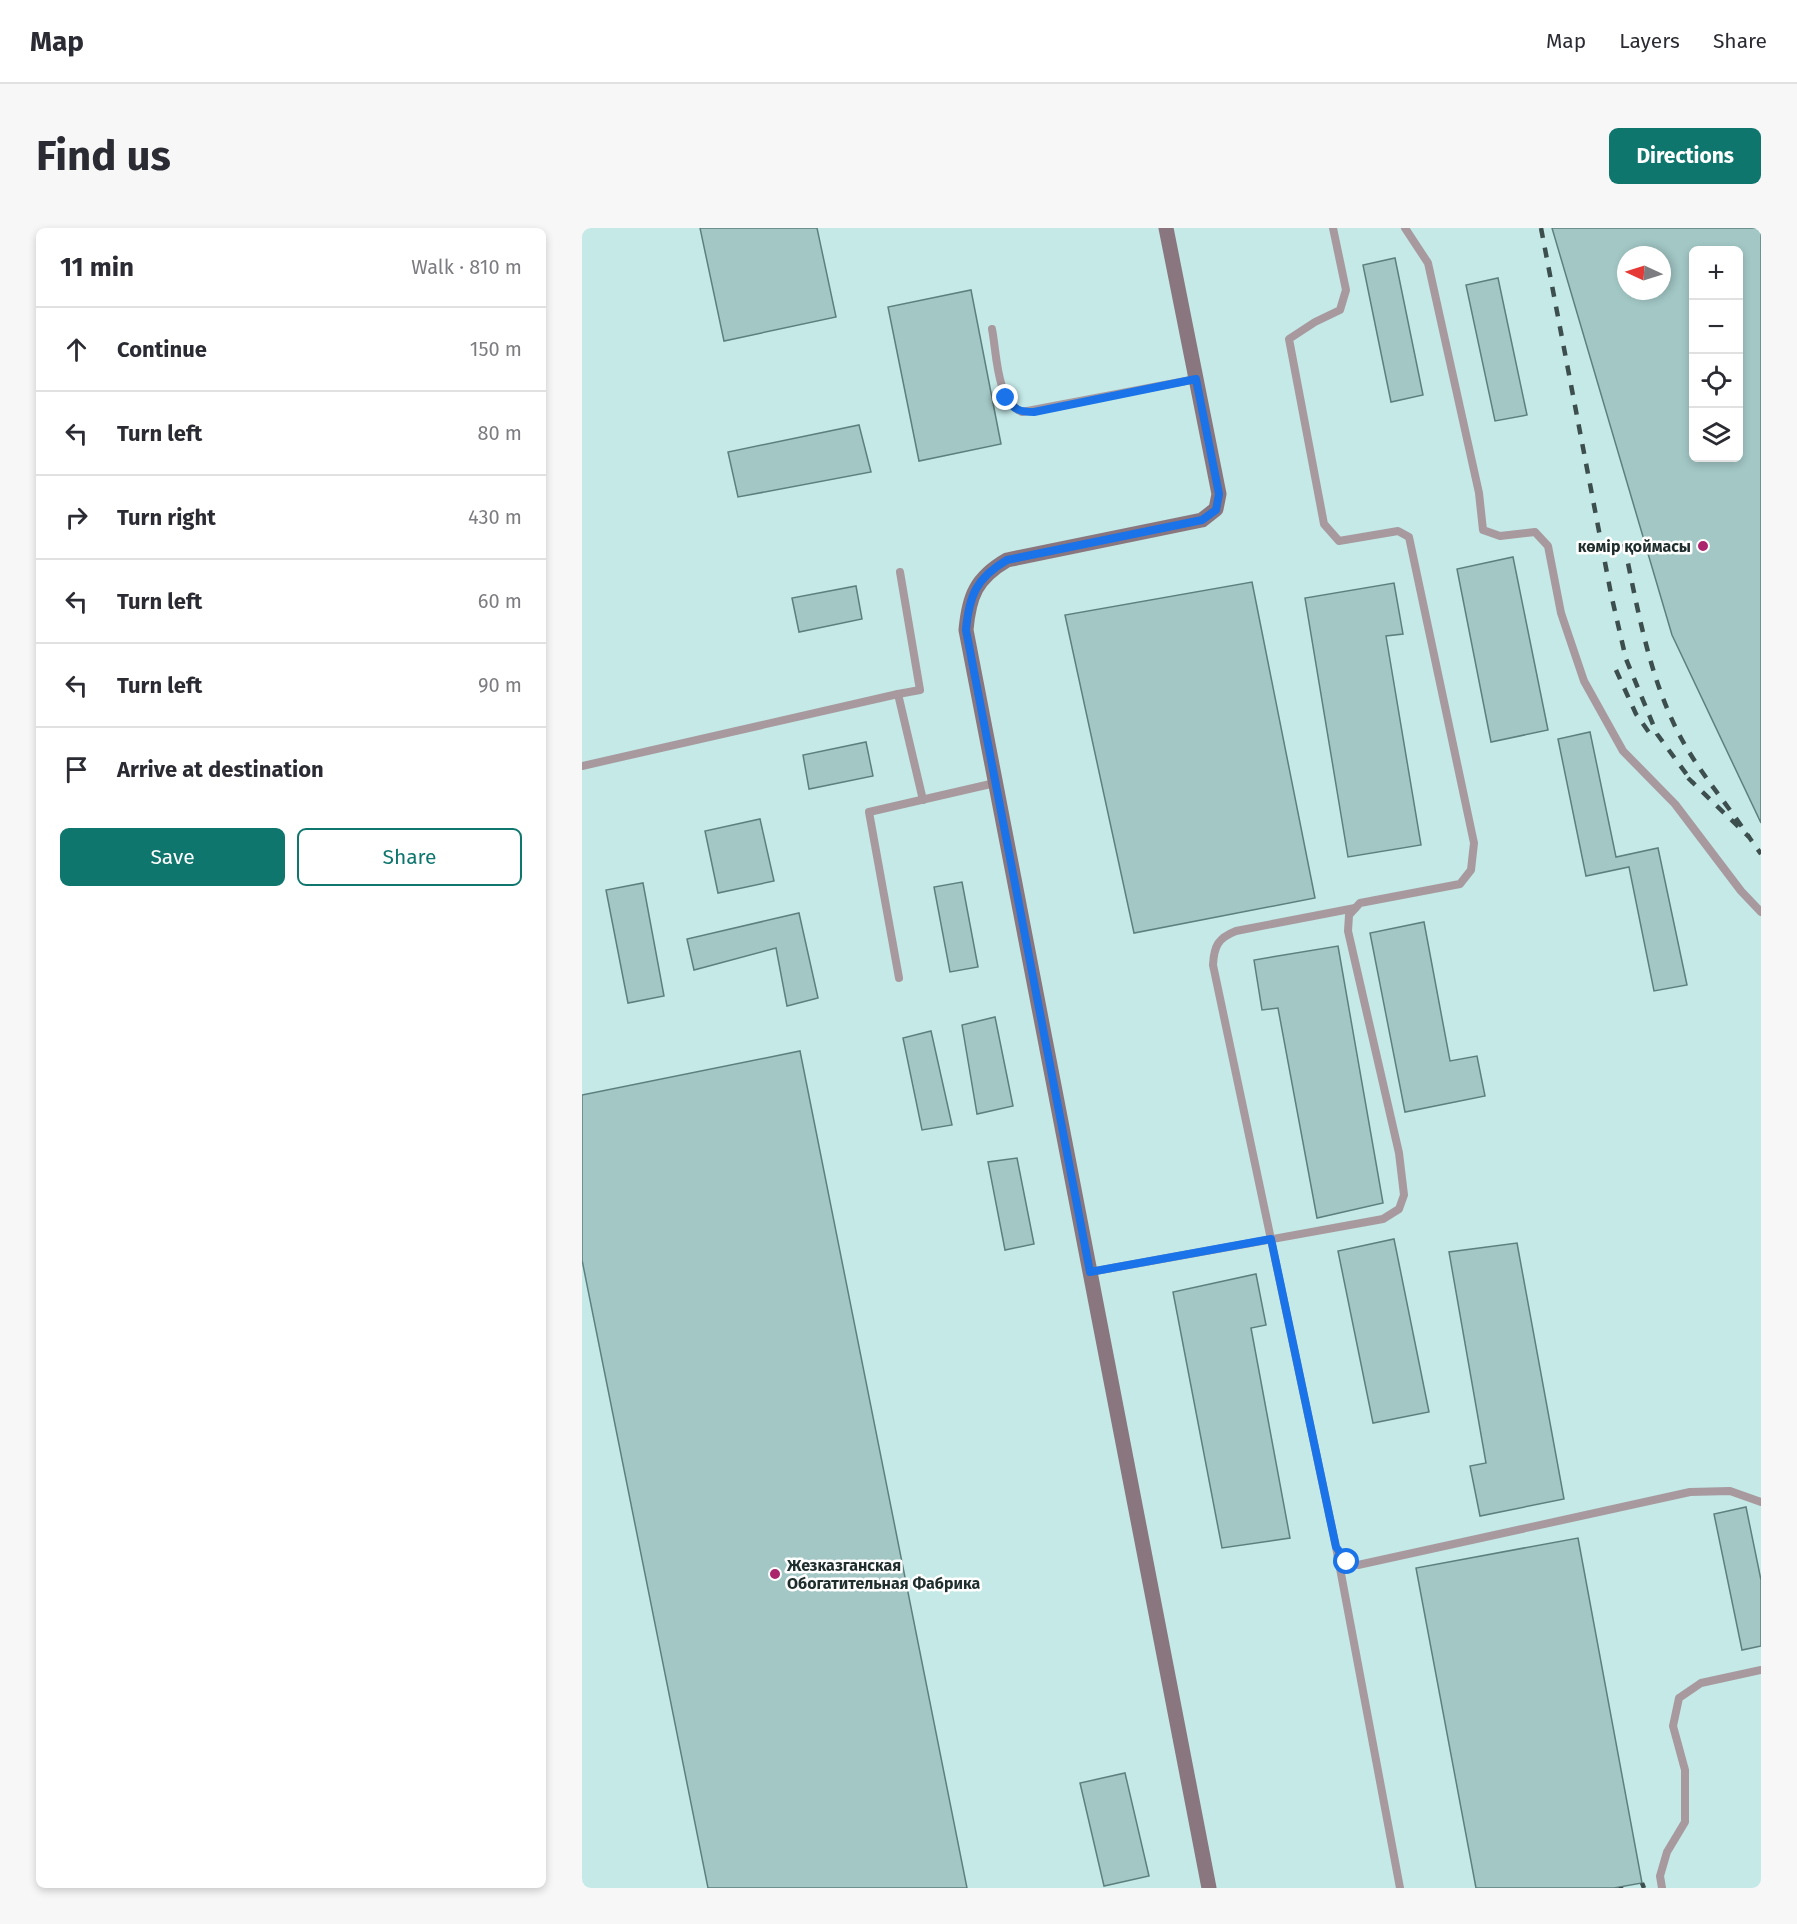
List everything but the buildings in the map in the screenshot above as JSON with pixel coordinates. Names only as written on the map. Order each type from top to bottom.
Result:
[{"type":"street","points":[[1166,228],[1219,494],[1216,510],[1202,520],[1007,560],[982,579],[968,603],[968,642],[1209,1888]]},
{"type":"lane","points":[[1090,1272],[1383,1219],[1399,1209],[1404,1195],[1399,1153],[1348,931],[1349,915],[1360,903],[1381,897],[1460,884],[1471,870],[1474,843],[1409,537],[1398,531],[1339,541],[1324,524],[1289,339],[1340,310],[1346,290],[1333,228]]},
{"type":"lane","points":[[1405,228],[1428,263],[1479,493],[1482,530],[1500,536],[1535,532],[1548,546],[1561,613],[1584,681],[1623,751],[1675,804],[1741,891],[1761,912]]},
{"type":"lane","points":[[992,329],[1006,398],[1013,408],[1022,412],[1196,379]]},
{"type":"lane","points":[[582,766],[920,690],[900,573]]},
{"type":"lane","points":[[898,694],[923,800]]},
{"type":"lane","points":[[899,978],[869,812],[995,783]]},
{"type":"lane","points":[[1356,908],[1236,931],[1223,936],[1214,947],[1215,981],[1336,1547],[1400,1888]]},
{"type":"lane","points":[[1336,1547],[1347,1562],[1358,1565],[1690,1492],[1730,1491],[1761,1502]]},
{"type":"lane","points":[[1662,1888],[1660,1876],[1668,1852],[1685,1822],[1685,1770],[1673,1726],[1679,1698],[1701,1683],[1761,1670]]},
{"type":"railway","points":[[1541,228],[1611,594],[1626,659],[1657,734],[1693,783]]},
{"type":"railway","points":[[1624,544],[1646,643],[1670,715],[1697,764],[1749,837]]},
{"type":"railway","points":[[1616,670],[1636,714],[1653,738]]},
{"type":"railway","points":[[1688,778],[1749,837],[1761,854]]},
{"type":"railway","points":[[1642,1883],[1644,1888]]},
{"type":"place","name":"көмір қоймасы","points":[[1703,546]]},
{"type":"place","name":"Жезказганская Обогатительная Фабрика","points":[[775,1574]]},
{"type":"route","points":[[1006,398],[1013,408],[1022,412],[1034,412],[1196,379],[1219,494],[1216,510],[1202,520],[1007,560],[982,579],[968,603],[966,630],[1090,1272],[1271,1239],[1336,1547],[1347,1562]]}]
